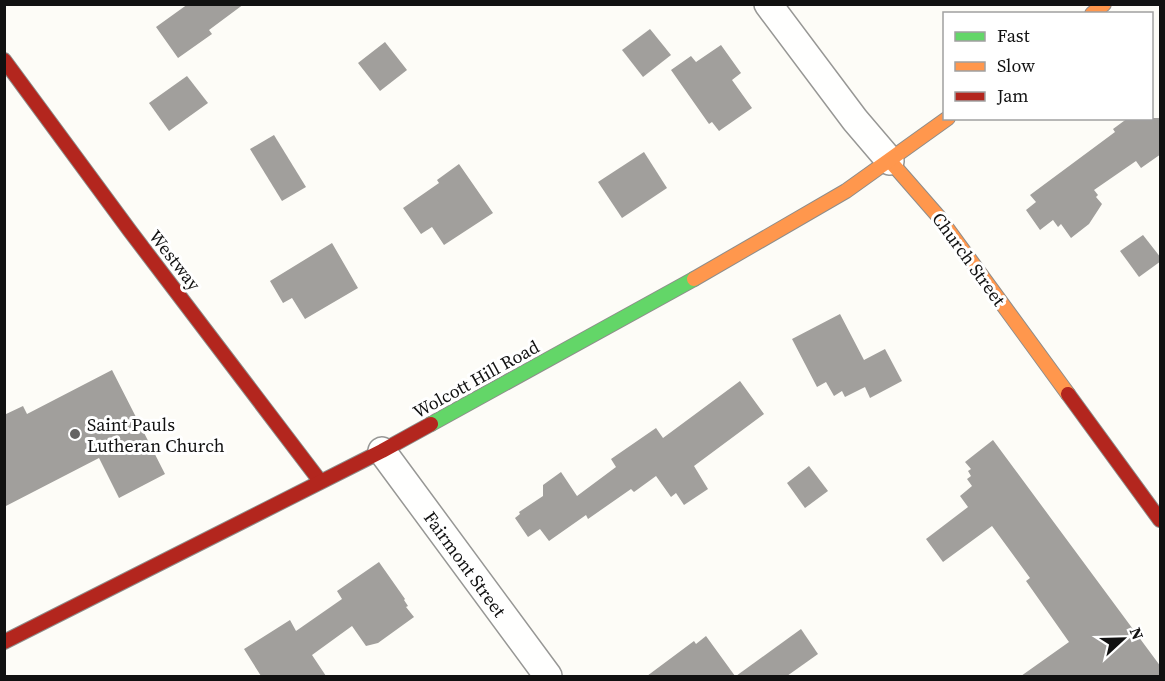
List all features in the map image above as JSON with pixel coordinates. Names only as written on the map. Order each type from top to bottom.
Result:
[{"type":"street","name":"Church Street","points":[[768,4],[860,127],[938,216],[1161,520]]},
{"type":"street","name":"Westway","points":[[4,60],[130,231],[320,481]]},
{"type":"street","name":"Wolcott Hill Road","points":[[4,642],[382,451],[669,294],[837,196],[945,120]]},
{"type":"street","name":"Fairmont Street","points":[[382,451],[548,676]]},
{"type":"building","points":[[188,4],[244,4],[209,30],[212,34],[178,58],[156,27]]},
{"type":"building","points":[[650,29],[671,55],[643,77],[622,50]]},
{"type":"building","points":[[385,42],[407,70],[380,91],[358,63]]},
{"type":"building","points":[[721,45],[741,73],[732,80],[752,108],[719,131],[712,122],[709,124],[671,70],[691,56],[696,62]]},
{"type":"building","points":[[187,76],[208,103],[169,131],[149,103]]},
{"type":"building","points":[[1161,118],[1161,154],[1141,168],[1136,161],[1094,190],[1102,204],[1089,224],[1071,238],[1061,224],[1058,227],[1053,220],[1040,230],[1026,210],[1036,202],[1030,195],[1115,132],[1113,129],[1125,120]]},
{"type":"building","points":[[274,135],[306,187],[282,201],[250,149]]},
{"type":"building","points":[[644,152],[667,188],[622,218],[598,182]]},
{"type":"building","points":[[459,164],[493,213],[444,245],[432,227],[421,234],[403,208],[439,183],[437,180]]},
{"type":"building","points":[[1143,235],[1161,261],[1139,277],[1120,251]]},
{"type":"building","points":[[332,243],[358,288],[305,319],[292,298],[283,303],[270,281]]},
{"type":"building","points":[[840,314],[864,360],[885,349],[902,381],[870,398],[865,387],[845,397],[842,391],[834,396],[826,382],[817,387],[792,339]]},
{"type":"building","name":"Saint Pauls Lutheran Church","points":[[112,370],[165,474],[119,498],[99,458],[4,507],[4,415],[23,406],[27,414]]},
{"type":"building","points":[[740,381],[764,414],[694,466],[708,489],[684,505],[676,493],[671,497],[656,476],[634,492],[631,489],[588,519],[586,515],[549,541],[540,529],[528,537],[515,518],[520,514],[519,512],[543,496],[543,485],[561,472],[577,496],[616,467],[611,459],[656,428],[663,438]]},
{"type":"building","points":[[993,440],[1161,667],[1161,676],[1021,676],[1069,642],[1026,581],[1030,578],[992,526],[943,562],[926,539],[968,507],[960,496],[972,486],[967,479],[971,476],[968,471],[971,469],[965,462]]},
{"type":"building","points":[[809,466],[828,491],[805,508],[787,483]]},
{"type":"building","points":[[379,562],[405,599],[408,606],[406,607],[414,617],[378,643],[366,646],[352,626],[312,655],[326,676],[261,676],[244,649],[290,620],[296,631],[342,599],[337,591]]},
{"type":"building","points":[[801,629],[818,654],[787,676],[736,676]]},
{"type":"building","points":[[706,636],[735,676],[647,676],[694,641],[696,644]]},
{"type":"traffic: fast","points":[[431,424],[694,279]]},
{"type":"traffic: slow","points":[[1094,12],[1104,4]]},
{"type":"traffic: slow","points":[[694,279],[846,191],[945,120]]},
{"type":"traffic: slow","points":[[890,161],[938,216],[1068,394]]},
{"type":"traffic: jam","points":[[4,60],[130,231],[320,481]]},
{"type":"traffic: jam","points":[[1068,394],[1160,520]]},
{"type":"traffic: jam","points":[[4,642],[431,424]]},
{"type":"place","name":"Saint Pauls Lutheran Church","points":[[75,434]]}]
